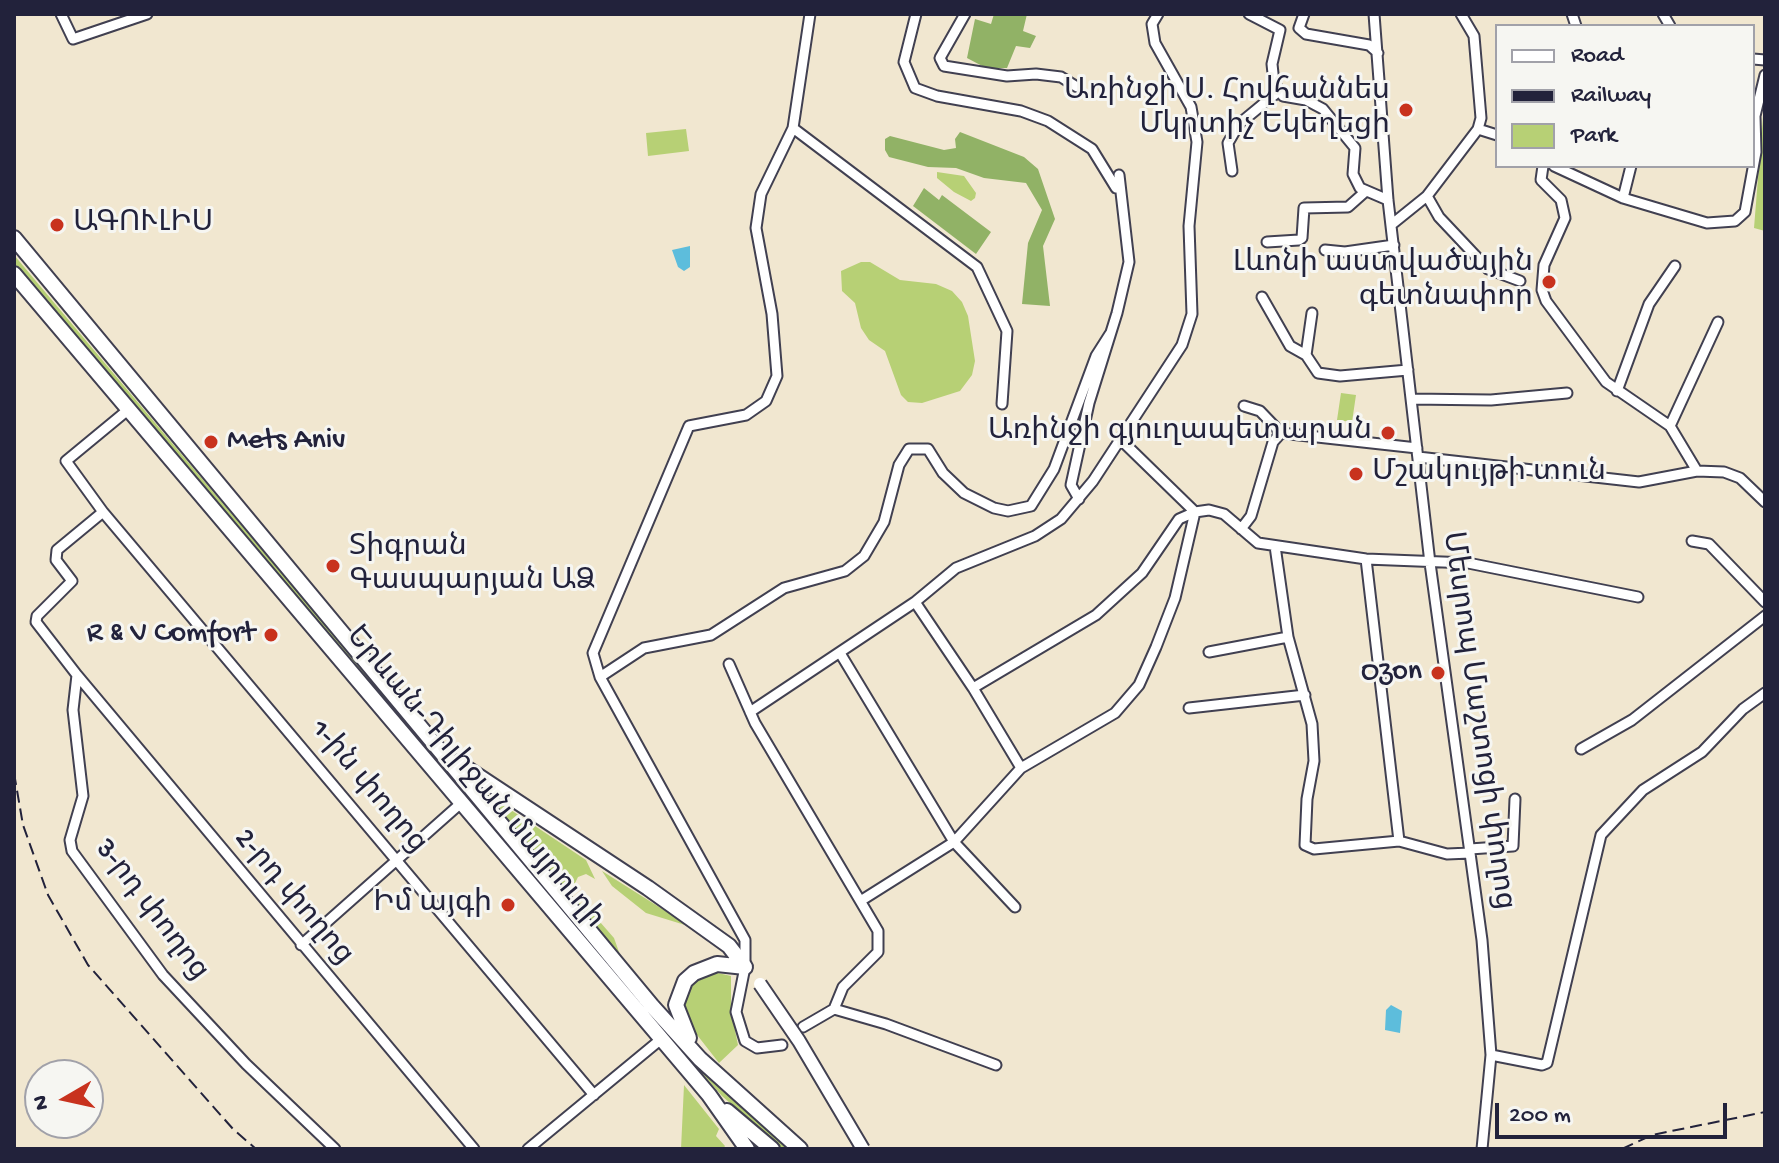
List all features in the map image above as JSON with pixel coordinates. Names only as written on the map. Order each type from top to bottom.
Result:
[{"type":"highway","name":"Երևան-Դիլիջան մայրուղի","points":[[14,238],[652,1006],[700,1059]]},
{"type":"highway","name":"Երևան-Դիլիջան մայրուղի","points":[[14,274],[709,1095]]},
{"type":"highway","points":[[438,749],[648,888],[729,946],[745,967]]},
{"type":"highway","points":[[486,835],[489,824],[500,823]]},
{"type":"highway","points":[[745,967],[717,964],[694,973],[679,990],[676,1005],[679,1021],[700,1059],[800,1149]]},
{"type":"highway","points":[[640,1016],[650,1015],[652,1006]]},
{"type":"highway","points":[[709,1095],[747,1149]]},
{"type":"highway","points":[[709,1095],[772,1149]]},
{"type":"main road","points":[[760,984],[799,1041],[863,1149]]},
{"type":"street","points":[[61,14],[73,39],[147,14]]},
{"type":"street","points":[[782,1045],[757,1048],[745,1041],[738,1027],[738,991],[745,967],[745,940],[600,677],[593,653],[689,426],[746,415],[766,401],[777,376],[772,314],[756,228],[761,194],[793,128],[810,14]]},
{"type":"street","points":[[916,14],[904,62],[915,88],[947,99],[1021,111],[1048,121],[1092,149],[1118,191]]},
{"type":"street","points":[[965,14],[940,58],[944,66],[1007,76],[1036,74],[1061,77],[1077,87]]},
{"type":"street","points":[[750,712],[915,602],[956,568],[1035,536],[1061,519],[1079,499],[1182,345],[1192,314],[1189,226],[1197,142],[1191,107],[1155,43],[1152,24],[1158,14]]},
{"type":"street","points":[[1249,14],[1280,30],[1272,64],[1274,83],[1279,91],[1283,96],[1306,100],[1323,109],[1355,148],[1353,174],[1360,188],[1388,200]]},
{"type":"street","points":[[1304,14],[1299,28],[1306,34],[1369,45],[1378,53]]},
{"type":"street","name":"Մեսրոպ Մաշտոցի փողոց","points":[[1374,14],[1388,200],[1430,563],[1470,851],[1491,1055],[1482,1149]]},
{"type":"street","points":[[1391,225],[1427,196],[1478,129],[1481,118],[1474,36],[1461,14]]},
{"type":"street","points":[[1755,157],[1755,116],[1765,75]]},
{"type":"street","points":[[1232,171],[1228,143],[1233,133],[1239,124],[1279,91]]},
{"type":"street","points":[[793,128],[977,267],[1007,331],[1002,404]]},
{"type":"street","points":[[1478,129],[1495,134]]},
{"type":"street","points":[[1543,168],[1541,180],[1561,200],[1565,218],[1544,265],[1542,290],[1560,324],[1617,391],[1670,426],[1697,471]]},
{"type":"street","points":[[1558,168],[1623,198],[1707,223],[1735,221],[1745,212],[1753,168]]},
{"type":"street","points":[[1623,198],[1630,168]]},
{"type":"street","points":[[1079,499],[1071,485],[1129,262],[1118,191],[1119,175]]},
{"type":"street","points":[[1267,242],[1302,238],[1304,208],[1348,207],[1366,191]]},
{"type":"street","points":[[1427,196],[1439,217],[1488,269],[1520,281]]},
{"type":"street","points":[[1325,250],[1345,252],[1394,245]]},
{"type":"street","points":[[1617,391],[1649,304],[1675,266]]},
{"type":"street","points":[[1262,297],[1290,346],[1306,355],[1318,373],[1340,376],[1408,370]]},
{"type":"street","points":[[1306,355],[1312,313]]},
{"type":"street","points":[[1670,426],[1718,322]]},
{"type":"street","points":[[600,677],[644,648],[711,635],[784,588],[825,578],[852,566],[864,556],[884,522],[899,465],[909,449],[928,449],[956,485],[994,508],[1008,511],[1031,506],[1054,469],[1096,356],[1110,334]]},
{"type":"street","points":[[1411,399],[1491,400],[1567,393]]},
{"type":"street","points":[[1244,406],[1260,411],[1281,433],[1417,452],[1639,482],[1697,471],[1724,472],[1740,478],[1765,502]]},
{"type":"street","points":[[77,675],[39,628],[37,616],[72,581],[56,560],[57,550],[103,512],[68,470],[66,461],[129,409]]},
{"type":"street","points":[[1241,529],[1251,516],[1273,442],[1281,433]]},
{"type":"street","points":[[1120,439],[1195,512]]},
{"type":"street","points":[[973,688],[1096,615],[1142,573],[1179,519],[1209,510],[1224,514],[1258,543],[1366,559],[1468,563],[1638,597]]},
{"type":"street","name":"1-ին փողոց","points":[[103,512],[594,1095]]},
{"type":"street","points":[[862,900],[954,842],[1021,768],[1115,713],[1139,685],[1175,598],[1195,512]]},
{"type":"street","points":[[1692,541],[1709,544],[1765,602]]},
{"type":"street","points":[[1275,546],[1288,637],[1312,724],[1314,761],[1307,799],[1305,845],[1314,849],[1399,841],[1447,854],[1513,846],[1515,799]]},
{"type":"street","points":[[1366,559],[1399,841]]},
{"type":"street","points":[[915,602],[973,688],[1021,768]]},
{"type":"street","points":[[1581,749],[1632,720],[1765,616]]},
{"type":"street","points":[[1209,652],[1288,637]]},
{"type":"street","points":[[840,653],[954,842],[1015,907]]},
{"type":"street","points":[[729,664],[750,712],[878,931],[878,952],[843,987],[834,1009],[803,1027]]},
{"type":"street","name":"2-րդ փողոց","points":[[77,675],[474,1149]]},
{"type":"street","name":"3-րդ փողոց","points":[[77,675],[73,710],[83,796],[70,840],[72,851],[163,975],[246,1064],[335,1149]]},
{"type":"street","points":[[1491,1055],[1542,1065],[1547,1063],[1601,835],[1643,790],[1702,752],[1743,709],[1765,693]]},
{"type":"street","points":[[1189,708],[1305,695]]},
{"type":"street","points":[[301,945],[460,804]]},
{"type":"street","points":[[834,1009],[996,1065]]},
{"type":"street","points":[[528,1149],[660,1040]]},
{"type":"green space","points":[[994,14],[1027,14],[1023,31],[1036,36],[1030,48],[1016,46],[1007,68],[986,68],[967,58],[975,19],[991,24]]},
{"type":"green space","points":[[1765,91],[1765,231],[1754,228]]},
{"type":"green space","points":[[686,129],[689,151],[648,156],[646,133]]},
{"type":"green space","points":[[960,132],[1024,157],[1038,169],[1055,219],[1043,246],[1050,306],[1022,304],[1028,243],[1042,210],[1026,183],[984,178],[956,168],[928,167],[889,157],[885,150],[885,139],[890,136],[944,150],[956,148],[955,139]]},
{"type":"green space","points":[[937,172],[964,176],[976,193],[975,198],[971,201],[954,192],[937,178]]},
{"type":"green space","points":[[924,188],[939,200],[942,195],[991,232],[976,254],[913,206]]},
{"type":"green space","points":[[14,255],[488,819],[484,823],[14,263]]},
{"type":"green space","points":[[861,262],[870,262],[900,280],[936,284],[952,291],[962,302],[968,316],[975,361],[972,375],[960,391],[922,403],[908,402],[901,395],[885,351],[869,340],[861,328],[855,303],[842,291],[841,271]]},
{"type":"green space","points":[[1341,393],[1356,395],[1352,422],[1337,420]]},
{"type":"green space","points":[[478,788],[586,860],[595,879],[586,874],[578,877],[572,889],[554,882]]},
{"type":"green space","points":[[602,871],[686,924],[646,913],[612,886]]},
{"type":"green space","points":[[565,897],[586,906],[614,938],[624,966]]},
{"type":"green space","points":[[718,973],[731,976],[731,1011],[738,1045],[719,1063],[687,1022],[682,1009],[688,987],[698,978]]},
{"type":"green space","points":[[656,1021],[714,1081],[789,1149],[782,1149],[722,1096]]},
{"type":"green space","points":[[684,1085],[719,1129],[716,1136],[725,1146],[723,1149],[681,1149]]},
{"type":"water","points":[[690,246],[690,267],[684,271],[678,267],[672,250]]},
{"type":"water","points":[[1391,1005],[1402,1011],[1400,1033],[1385,1030],[1386,1010]]},
{"type":"railway","points":[[14,773],[23,825],[48,895],[88,965],[233,1129],[256,1149]]},
{"type":"railway","points":[[1622,1149],[1652,1135],[1765,1112]]},
{"type":"place","name":"Առինջի Ս. Հովհաննես Մկրտիչ Եկեղեցի","points":[[1406,110]]},
{"type":"place","name":"ԱԳՈՒԼԻՍ","points":[[57,225]]},
{"type":"place","name":"Լևոնի աստվածային գետնափոր","points":[[1549,282]]},
{"type":"place","name":"Առինջի գյուղապետարան","points":[[1388,433]]},
{"type":"place","name":"Mets Aniv","points":[[211,442]]},
{"type":"place","name":"Մշակույթի տուն","points":[[1356,474]]},
{"type":"place","name":"Տիգրան Գասպարյան ԱՁ","points":[[333,566]]},
{"type":"place","name":"R & V Comfort","points":[[271,635]]},
{"type":"place","name":"Ozon","points":[[1438,673]]},
{"type":"place","name":"Իմ այգի","points":[[508,905]]}]
